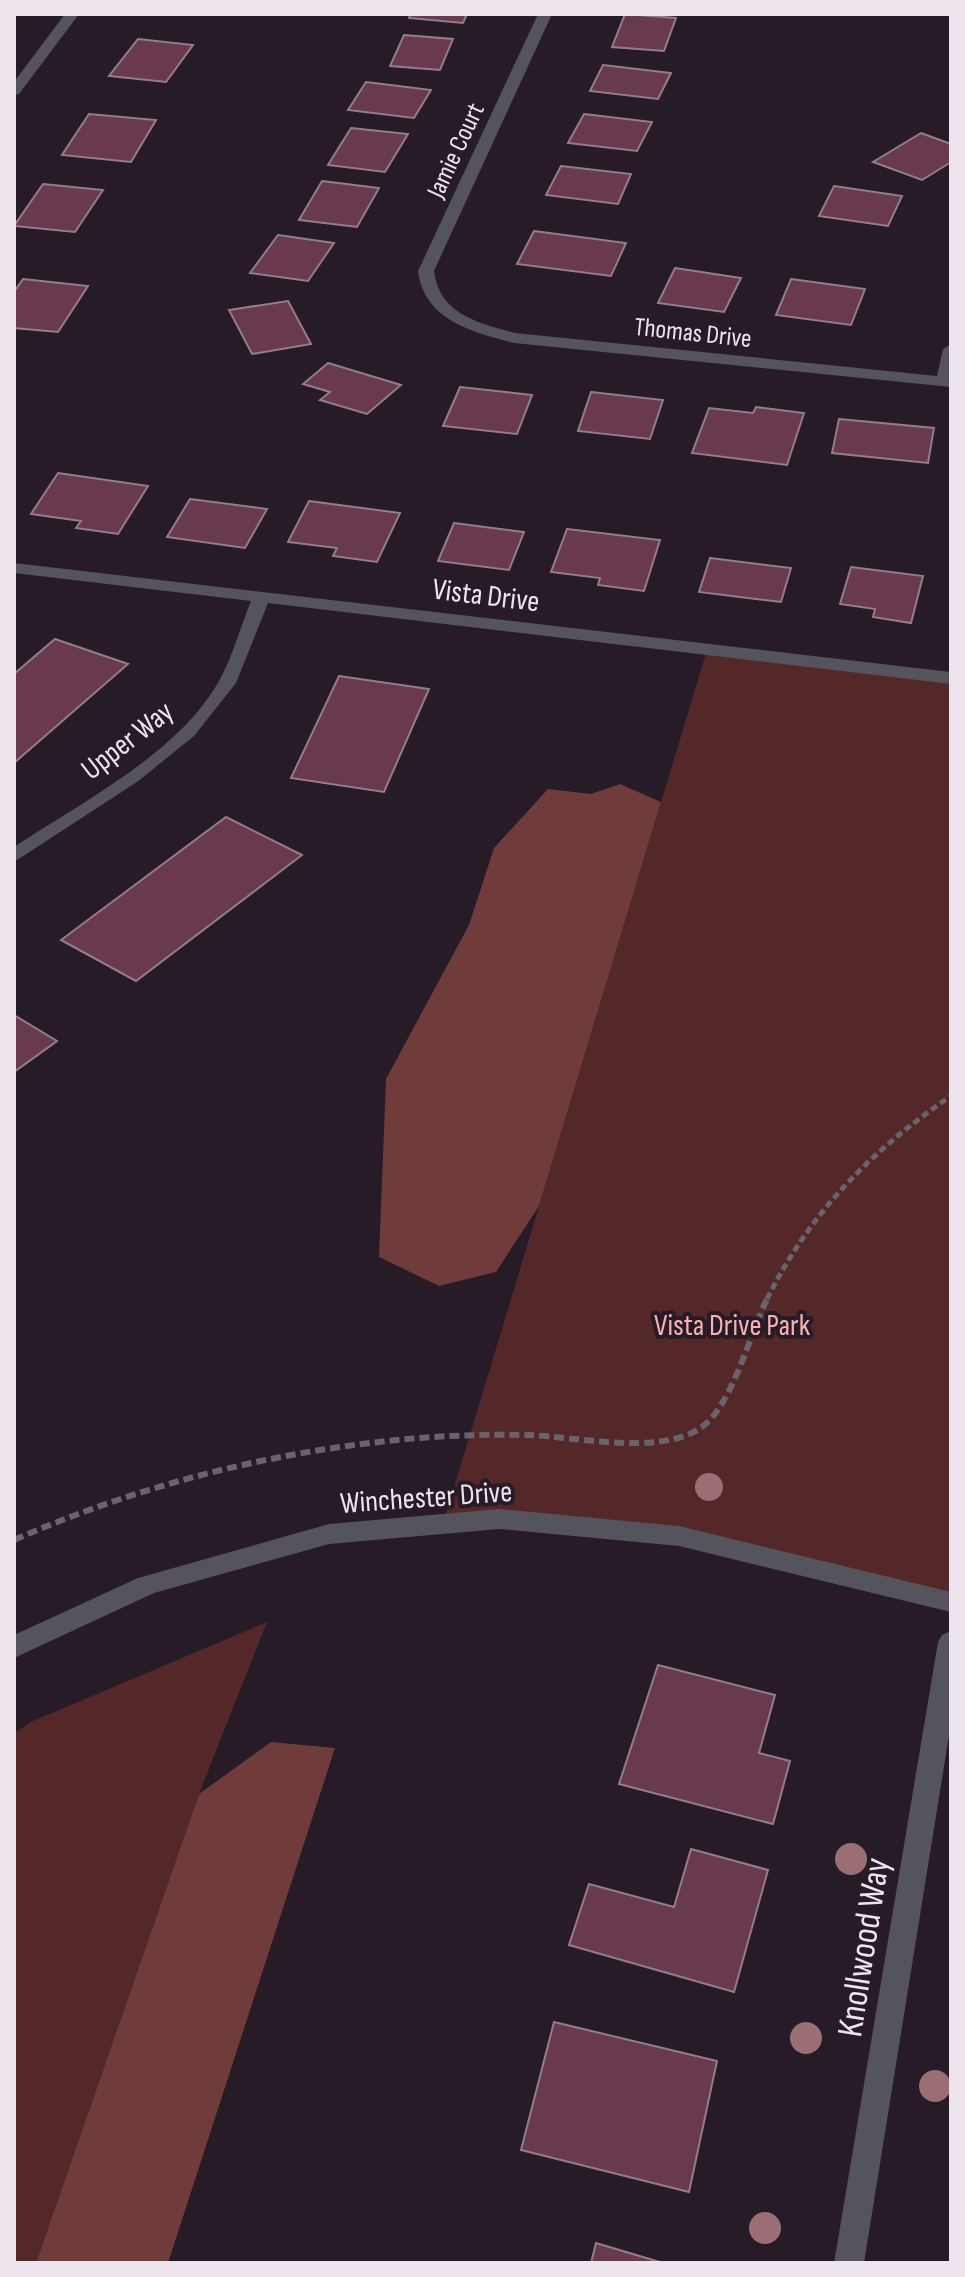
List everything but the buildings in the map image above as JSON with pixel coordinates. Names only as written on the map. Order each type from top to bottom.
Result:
[{"type":"street","points":[[14,91],[72,14]]},
{"type":"street","name":"Jamie Court","points":[[437,307],[426,288],[426,271],[545,14]]},
{"type":"street","name":"Thomas Drive","points":[[437,307],[474,326],[514,338],[947,382]]},
{"type":"street","points":[[947,382],[951,349]]},
{"type":"street","name":"Vista Drive","points":[[14,568],[951,678]]},
{"type":"street","name":"Upper Way","points":[[14,856],[169,749],[208,710],[227,683],[262,597]]},
{"type":"street","name":"Winchester Drive","points":[[14,1647],[147,1585],[329,1534],[499,1519],[679,1536],[951,1602]]},
{"type":"street","name":"Knollwood Way","points":[[849,2263],[951,1642]]},
{"type":"path","points":[[14,1540],[105,1502],[183,1480],[343,1448],[437,1437],[532,1435],[650,1440],[697,1431],[715,1416],[726,1398],[766,1301],[818,1213],[848,1177],[882,1146],[951,1096]]},
{"type":"green space","name":"Vista Drive Park","points":[[707,650],[951,678],[951,1602],[678,1536],[443,1524]]},
{"type":"green space","points":[[267,1622],[199,1794],[36,2263],[14,2263],[14,1733],[33,1721]]},
{"type":"shaded area","points":[[620,784],[661,802],[539,1206],[496,1272],[439,1286],[379,1257],[386,1079],[469,925],[494,848],[548,789],[591,794]]},
{"type":"shaded area","points":[[271,1742],[335,1748],[168,2263],[36,2263],[199,1794]]}]
